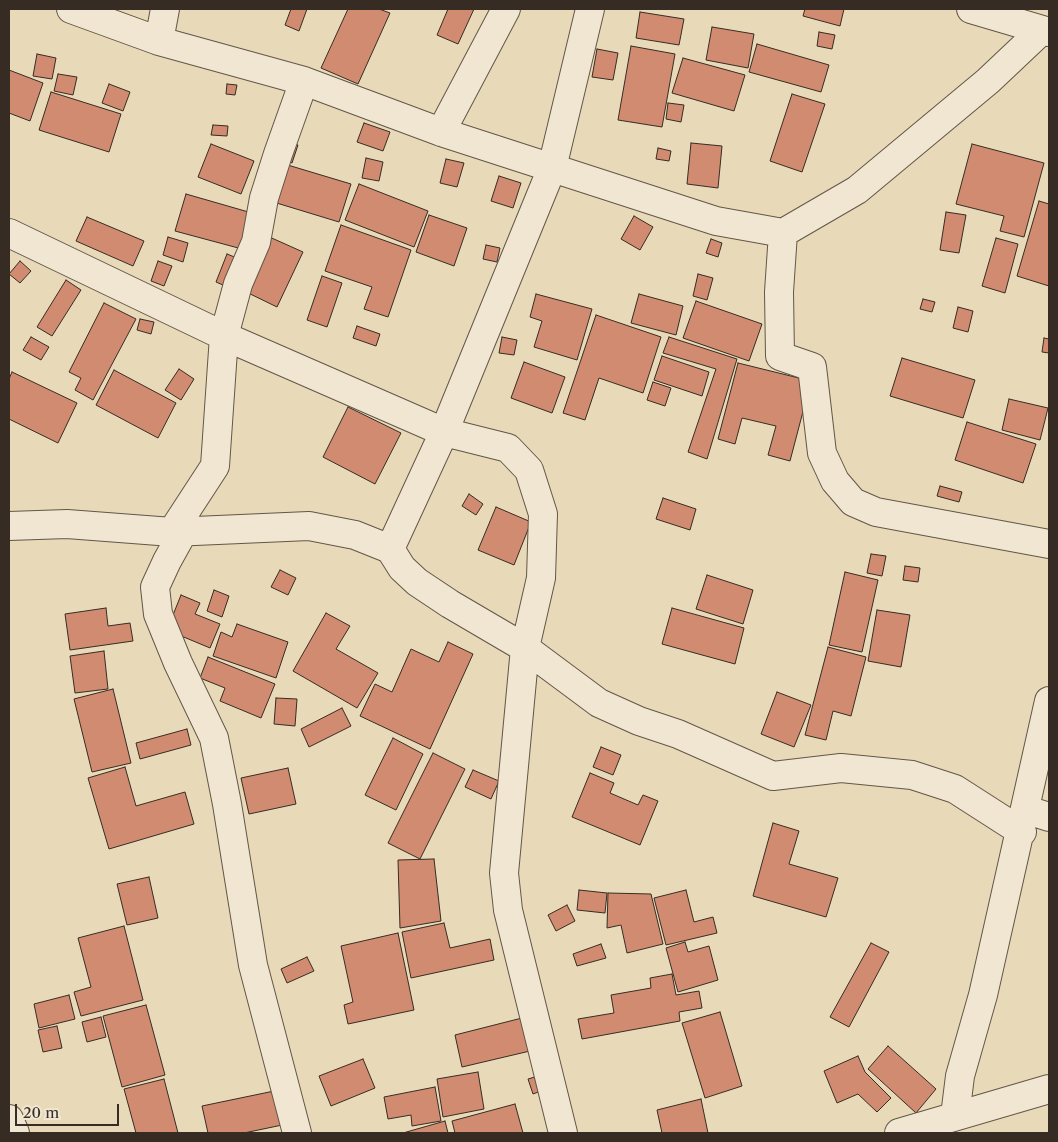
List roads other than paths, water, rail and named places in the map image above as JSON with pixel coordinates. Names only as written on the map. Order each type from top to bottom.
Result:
[{"type":"street","points":[[71,9],[160,41],[304,80],[441,132],[716,221],[783,233],[857,190],[1046,31]]},
{"type":"street","points":[[160,41],[165,9]]},
{"type":"street","points":[[441,132],[506,9]]},
{"type":"street","points":[[390,549],[444,432],[552,168],[590,9]]},
{"type":"street","points":[[971,9],[1046,31]]},
{"type":"street","points":[[172,532],[215,466],[224,336],[238,284],[256,242],[264,198],[304,80]]},
{"type":"street","points":[[9,233],[224,336],[444,432],[508,448],[529,470],[544,514],[541,578],[525,648],[504,873],[508,910],[564,1133]]},
{"type":"street","points":[[783,233],[779,292],[780,356],[812,367],[822,453],[835,481],[853,502],[876,512],[1049,544]]},
{"type":"street","points":[[9,526],[67,524],[172,532],[309,526],[355,535],[390,549],[402,568],[417,582],[450,604],[525,648],[599,703],[639,721],[728,755],[773,776],[841,768],[912,775],[955,789],[1032,819]]},
{"type":"street","points":[[172,532],[182,534],[155,587],[158,614],[178,662],[214,738],[227,804],[252,966],[297,1133]]},
{"type":"street","points":[[955,1116],[960,1076],[983,995],[1001,910],[1032,819],[1049,701]]},
{"type":"street","points":[[899,1133],[1049,1089]]},
{"type":"street","points":[[9,1119],[14,1133]]}]
